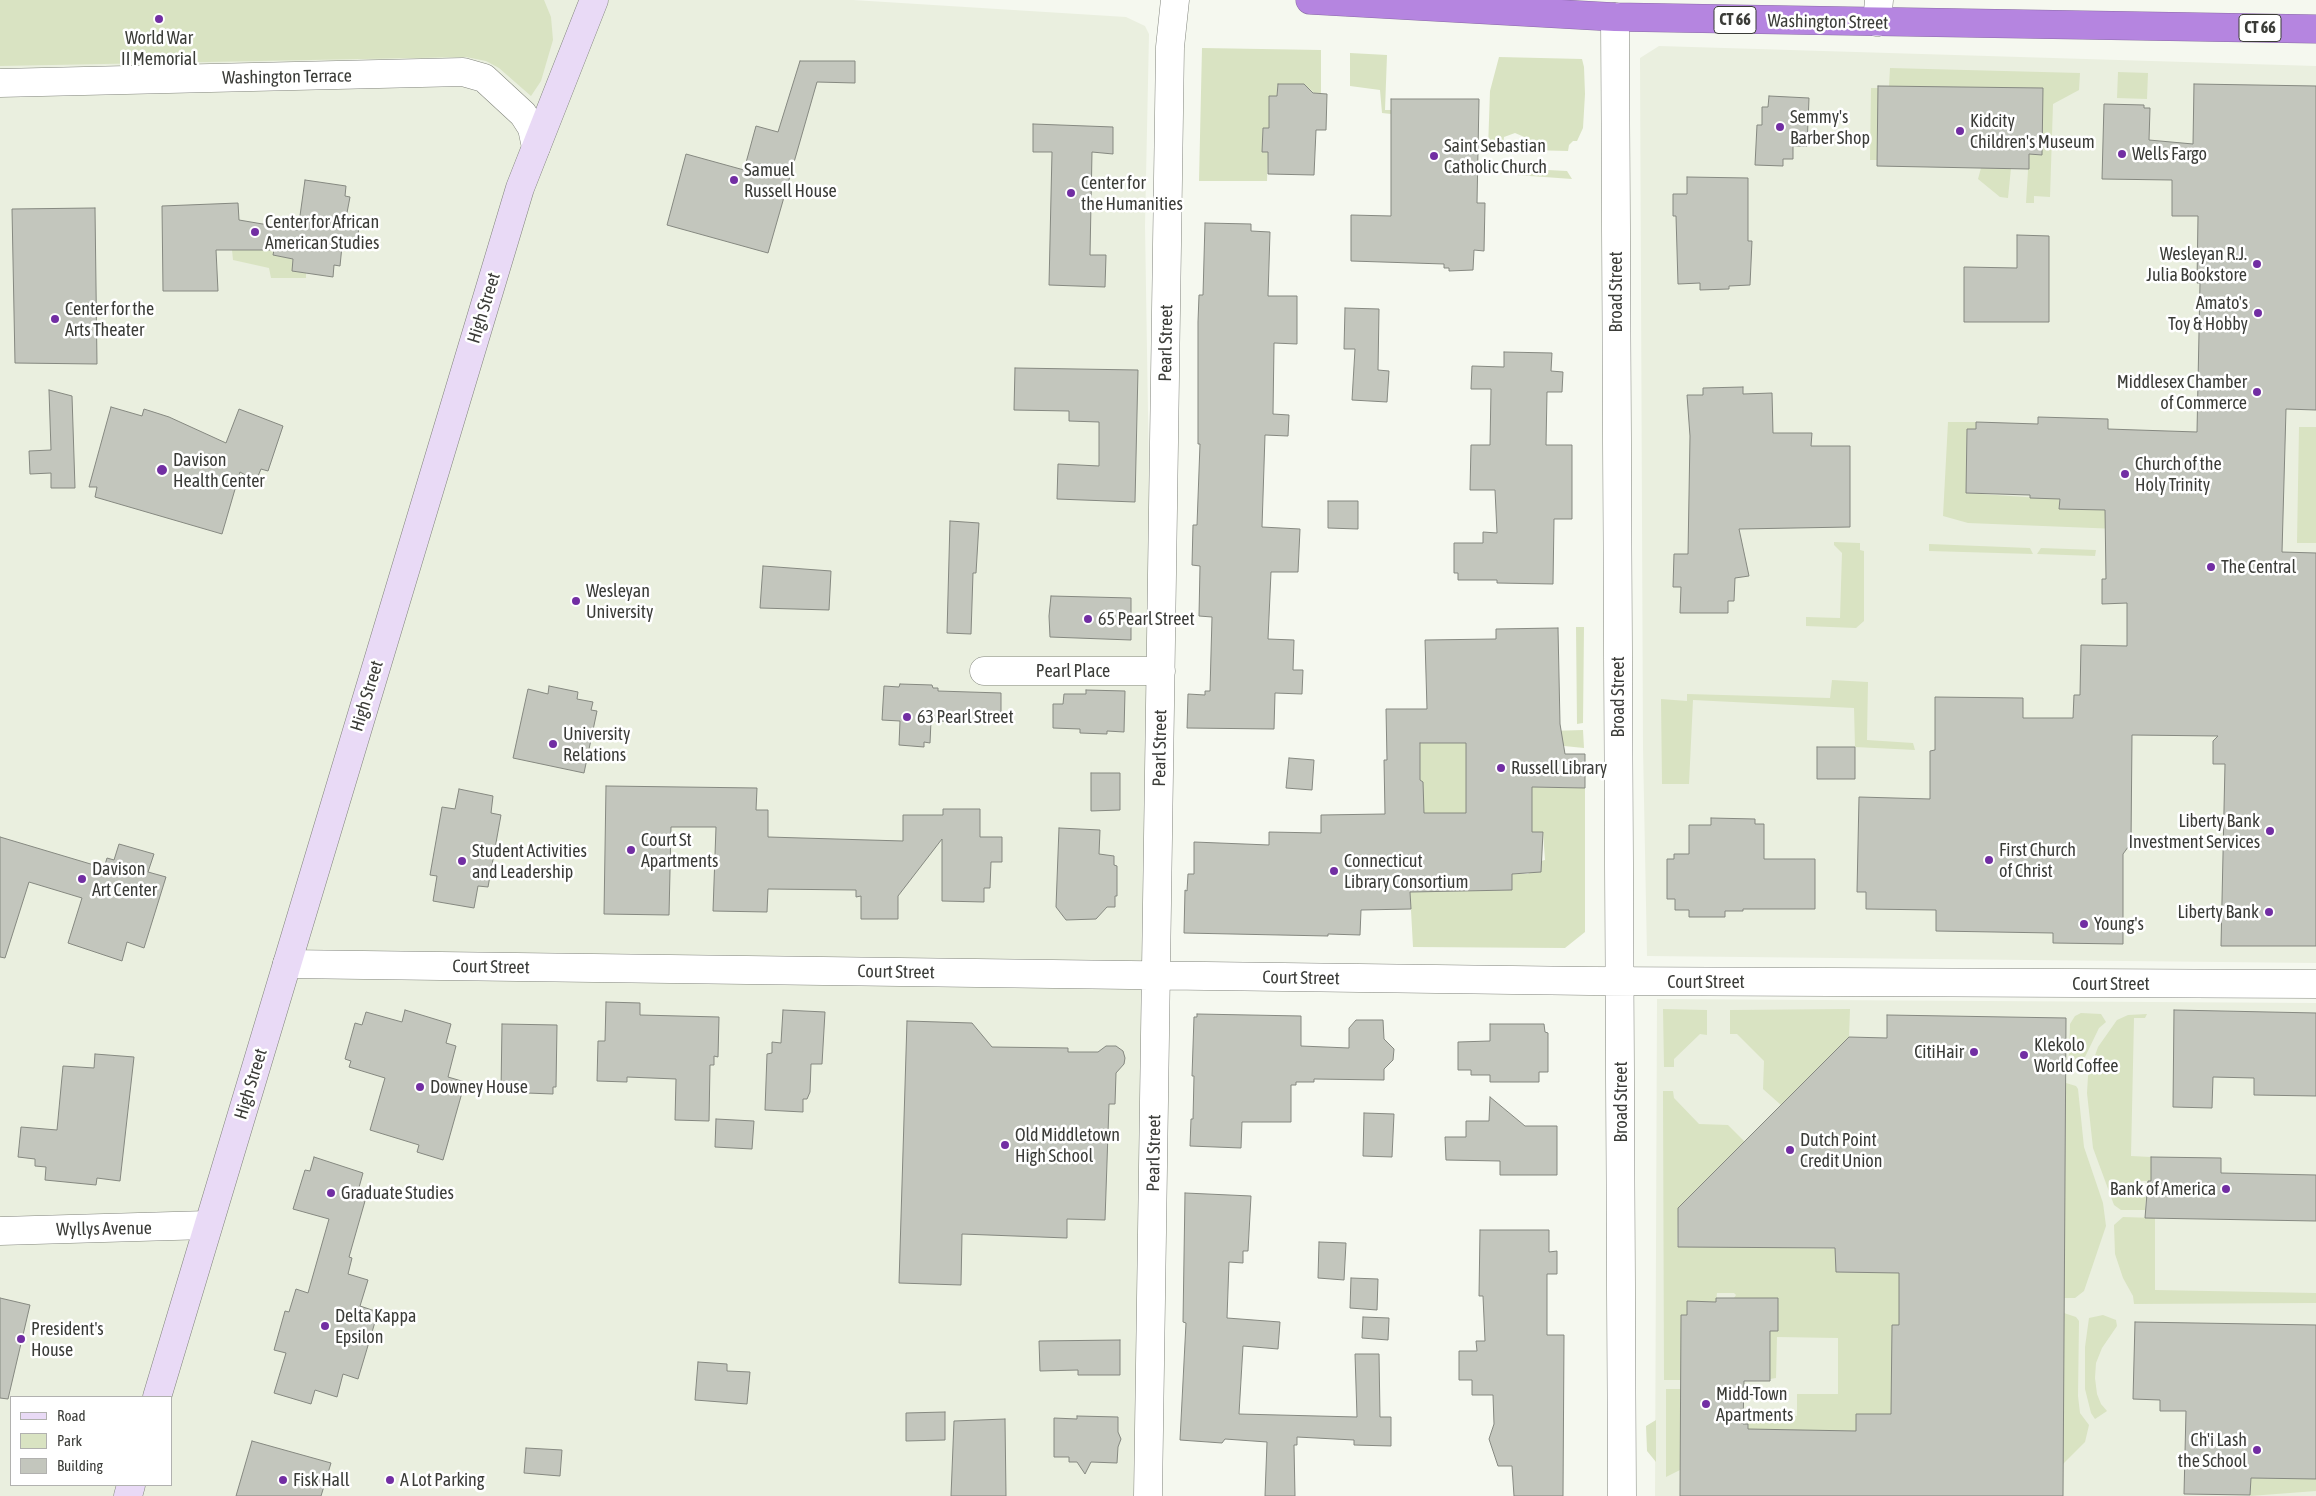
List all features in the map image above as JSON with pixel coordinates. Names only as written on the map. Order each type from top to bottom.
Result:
[{"type":"highway","name":"Washington Street","points":[[1310,0],[1615,17],[1878,11],[2316,29]]},
{"type":"street","name":"High Street","points":[[157,1396],[520,188],[594,0]]},
{"type":"street","name":"Pearl Street","points":[[1148,1496],[1170,57],[1175,0]]},
{"type":"street","name":"Broad Street","points":[[1615,17],[1622,1496]]},
{"type":"street","name":"Washington Terrace","points":[[0,83],[463,72],[484,78],[523,114],[532,128],[536,147]]},
{"type":"street","name":"Pearl Place","points":[[984,671],[1161,671]]},
{"type":"street","name":"Court Street","points":[[287,964],[1620,981],[2316,984]]},
{"type":"street","name":"Wyllys Avenue","points":[[0,1231],[208,1225]]},
{"type":"shaded area","name":"Wesleyan University","points":[[0,0],[853,0],[1126,17],[1145,26],[1149,34],[1145,226],[1157,976],[1148,1496],[0,1496]]},
{"type":"shaded area","points":[[1659,46],[2316,66],[2316,963],[1647,956],[1643,748],[1640,58]]},
{"type":"shaded area","points":[[1657,999],[2316,1003],[2316,1496],[1655,1496]]},
{"type":"green space","points":[[0,0],[544,0],[551,17],[553,40],[541,81],[531,96],[499,68],[486,61],[466,57],[0,66]]},
{"type":"green space","points":[[1202,48],[1321,50],[1321,93],[1314,93],[1304,84],[1278,84],[1277,96],[1269,97],[1269,128],[1263,128],[1262,152],[1268,152],[1267,181],[1199,181]]},
{"type":"green space","points":[[1350,53],[1387,55],[1385,110],[1391,110],[1391,114],[1382,113],[1380,90],[1350,86]]},
{"type":"green space","points":[[1499,57],[1582,59],[1585,94],[1583,128],[1577,141],[1573,141],[1569,145],[1568,151],[1528,150],[1529,139],[1515,133],[1504,137],[1503,150],[1488,149],[1490,91]]},
{"type":"green space","points":[[1890,68],[2080,73],[2079,90],[2053,104],[2050,197],[2034,196],[2034,203],[2026,203],[2029,154],[2041,155],[2043,88],[1889,86]]},
{"type":"green space","points":[[2118,72],[2148,73],[2147,99],[2117,98]]},
{"type":"green space","points":[[1871,88],[1878,88],[1877,160],[1870,160]]},
{"type":"green space","points":[[1488,168],[1528,173],[1528,169],[1567,171],[1572,179],[1488,173]]},
{"type":"green space","points":[[1981,168],[2011,168],[2008,198],[2000,197],[1978,179]]},
{"type":"green space","points":[[232,250],[274,250],[274,255],[293,259],[292,271],[306,273],[306,278],[271,278],[269,268],[233,260]]},
{"type":"green space","points":[[1948,422],[1976,422],[1976,429],[1967,429],[1966,493],[2040,498],[2060,493],[2059,509],[2107,510],[2143,530],[1968,523],[1943,516]]},
{"type":"green space","points":[[2299,427],[2316,427],[2316,543],[2297,543]]},
{"type":"green space","points":[[1834,542],[1860,543],[1860,550],[1864,551],[1864,621],[1856,628],[1806,626],[1806,617],[1840,618],[1842,553],[1834,545]]},
{"type":"green space","points":[[1929,544],[2030,548],[2033,554],[1929,551]]},
{"type":"green space","points":[[2041,548],[2096,550],[2095,556],[2037,554]]},
{"type":"green space","points":[[1576,627],[1584,627],[1583,723],[1577,724]]},
{"type":"green space","points":[[1832,680],[1868,682],[1867,740],[1913,743],[1915,750],[1855,747],[1854,708],[1693,700],[1689,784],[1662,784],[1661,699],[1687,701],[1687,694],[1830,698]]},
{"type":"green space","points":[[1583,730],[1584,748],[1564,746],[1556,742],[1550,731]]},
{"type":"green space","points":[[1415,743],[1466,743],[1466,813],[1418,813],[1423,783],[1420,780],[1420,761]]},
{"type":"green space","points":[[1532,787],[1585,788],[1585,932],[1565,948],[1413,947],[1410,892],[1512,890],[1512,874],[1528,874],[1541,861],[1545,860],[1543,832],[1530,832],[1513,815],[1532,814]]},
{"type":"green space","points":[[1663,1009],[1707,1010],[1707,1035],[1700,1034],[1674,1059],[1674,1067],[1664,1067]]},
{"type":"green space","points":[[1850,1009],[1849,1037],[1781,1105],[1763,1089],[1764,1061],[1737,1034],[1730,1034],[1730,1010]]},
{"type":"green space","points":[[2081,1013],[2101,1014],[2106,1022],[2099,1028],[2084,1059],[2074,1060],[2069,1058],[2070,1024],[2075,1016]]},
{"type":"green space","points":[[2147,1014],[2145,1018],[2134,1018],[2131,1156],[2151,1157],[2151,1181],[2137,1181],[2136,1197],[2146,1197],[2145,1210],[2121,1210],[2114,1205],[2093,1148],[2087,1093],[2088,1076],[2098,1047],[2117,1020],[2128,1015]]},
{"type":"green space","points":[[2066,1083],[2076,1086],[2078,1089],[2084,1147],[2103,1203],[2106,1226],[2084,1291],[2075,1298],[2064,1298]]},
{"type":"green space","points":[[1663,1091],[1673,1091],[1674,1098],[1699,1124],[1728,1125],[1745,1142],[1678,1208],[1677,1246],[1836,1249],[1836,1272],[1908,1273],[1899,1295],[1899,1325],[1892,1325],[1891,1414],[1857,1414],[1856,1431],[1748,1429],[1749,1416],[1797,1416],[1797,1394],[1838,1394],[1838,1338],[1777,1337],[1776,1378],[1770,1379],[1769,1331],[1778,1330],[1778,1298],[1734,1298],[1736,1295],[1734,1293],[1717,1293],[1716,1302],[1687,1301],[1687,1315],[1681,1315],[1681,1380],[1664,1380]]},
{"type":"green space","points":[[2123,1217],[2155,1218],[2155,1290],[2316,1293],[2316,1303],[2134,1304],[2133,1296],[2123,1278],[2115,1254],[2114,1225]]},
{"type":"green space","points":[[2064,1313],[2076,1317],[2079,1321],[2078,1396],[2080,1413],[2089,1425],[2085,1442],[2063,1464]]},
{"type":"green space","points":[[2103,1315],[2116,1320],[2117,1326],[2102,1348],[2096,1363],[2097,1394],[2101,1404],[2107,1411],[2095,1419],[2091,1413],[2085,1389],[2085,1347],[2089,1318]]},
{"type":"green space","points":[[1666,1389],[1681,1389],[1680,1470],[1666,1477]]},
{"type":"green space","points":[[1656,1420],[1656,1462],[1647,1451],[1646,1426]]},
{"type":"green space","points":[[2251,1478],[2316,1479],[2316,1491],[2250,1496]]},
{"type":"building","name":"Samuel Russell House","points":[[800,61],[855,61],[855,83],[817,82],[768,253],[667,225],[686,154],[744,170],[756,126],[778,132]]},
{"type":"building","points":[[1278,84],[1304,84],[1313,93],[1327,94],[1326,130],[1316,130],[1314,175],[1268,174],[1268,152],[1262,152],[1263,128],[1269,128],[1269,96],[1277,96]]},
{"type":"building","points":[[2194,84],[2316,86],[2316,410],[2286,409],[2282,552],[2316,553],[2316,946],[2221,946],[2225,764],[2213,764],[2213,741],[2218,736],[2132,735],[2131,843],[2123,854],[2123,944],[2053,943],[2053,933],[1936,931],[1936,910],[1866,909],[1866,892],[1857,892],[1859,797],[1930,799],[1930,751],[1935,750],[1935,697],[2023,698],[2023,718],[2073,718],[2074,695],[2080,695],[2081,645],[2127,646],[2127,603],[2102,604],[2102,579],[2106,579],[2105,510],[2059,509],[2060,499],[2030,498],[2030,495],[1966,493],[1967,429],[1976,429],[1976,422],[2038,424],[2038,417],[2108,419],[2108,429],[2197,432],[2200,283],[2197,283],[2198,216],[2172,216],[2172,180],[2102,179],[2104,104],[2144,105],[2144,108],[2150,108],[2149,140],[2193,144]]},
{"type":"building","name":"Kidcity Children's Museum","points":[[1878,86],[2043,88],[2042,155],[2029,154],[2029,169],[1877,166]]},
{"type":"building","points":[[1769,96],[1809,98],[1807,146],[1793,146],[1793,159],[1783,159],[1783,166],[1755,165],[1757,125],[1762,125],[1762,107],[1768,107]]},
{"type":"building","name":"Saint Sebastian Catholic Church","points":[[1391,99],[1479,99],[1477,203],[1485,203],[1484,251],[1474,250],[1473,270],[1449,271],[1449,268],[1444,268],[1444,264],[1351,261],[1351,215],[1391,216]]},
{"type":"building","name":"Center for the Humanities","points":[[1033,124],[1113,127],[1113,154],[1092,152],[1090,255],[1106,255],[1105,287],[1049,285],[1052,152],[1033,152]]},
{"type":"building","points":[[1687,177],[1748,178],[1748,241],[1752,241],[1750,285],[1729,286],[1729,289],[1700,290],[1700,283],[1678,284],[1676,216],[1673,216],[1673,194],[1687,194]]},
{"type":"building","points":[[305,180],[346,186],[345,196],[350,197],[346,218],[360,220],[356,248],[342,246],[340,266],[334,265],[333,277],[292,271],[293,259],[273,255],[274,250],[216,250],[218,291],[163,291],[162,206],[238,203],[239,220],[298,230]]},
{"type":"building","name":"Center for the Arts Theater","points":[[95,208],[97,364],[15,363],[12,209]]},
{"type":"building","points":[[1205,223],[1251,224],[1251,231],[1270,232],[1268,296],[1297,296],[1297,344],[1274,343],[1273,414],[1289,415],[1288,436],[1265,435],[1262,527],[1300,529],[1298,572],[1271,572],[1268,639],[1294,640],[1293,670],[1303,670],[1302,694],[1275,693],[1274,729],[1187,728],[1188,694],[1205,695],[1205,691],[1210,691],[1212,617],[1199,616],[1200,566],[1192,565],[1193,525],[1197,525],[1200,444],[1198,444],[1198,322],[1199,295],[1203,295]]},
{"type":"building","points":[[2017,235],[2049,236],[2049,322],[1964,322],[1964,267],[2017,268]]},
{"type":"building","points":[[1345,308],[1379,309],[1378,370],[1389,371],[1387,402],[1352,400],[1355,349],[1344,349]]},
{"type":"building","points":[[1504,352],[1552,353],[1551,371],[1563,372],[1562,392],[1547,392],[1546,445],[1572,445],[1572,519],[1554,519],[1553,584],[1497,583],[1497,580],[1458,580],[1458,573],[1454,573],[1454,543],[1483,543],[1483,532],[1497,533],[1495,490],[1470,490],[1471,445],[1490,445],[1491,389],[1471,389],[1472,366],[1504,367]]},
{"type":"building","points":[[1015,368],[1138,370],[1135,502],[1057,499],[1058,464],[1099,466],[1099,422],[1069,421],[1069,411],[1014,410]]},
{"type":"building","points":[[1743,387],[1743,394],[1772,393],[1773,433],[1812,433],[1811,446],[1850,446],[1850,527],[1739,529],[1749,576],[1735,578],[1734,601],[1728,601],[1728,613],[1680,613],[1681,587],[1673,587],[1674,554],[1688,554],[1690,436],[1687,395],[1703,395],[1703,388]]},
{"type":"building","points":[[49,390],[72,396],[75,488],[51,488],[51,473],[30,474],[29,451],[51,450]]},
{"type":"building","name":"Davison Health Center","points":[[111,407],[142,416],[144,409],[169,417],[226,443],[239,409],[283,426],[268,471],[261,469],[256,481],[240,472],[222,534],[95,497],[97,487],[89,487]]},
{"type":"building","points":[[1328,501],[1358,501],[1358,529],[1328,528]]},
{"type":"building","points":[[950,521],[979,523],[976,573],[973,573],[971,634],[947,633]]},
{"type":"building","points":[[763,566],[831,571],[829,610],[760,608]]},
{"type":"building","name":"65 Pearl Street","points":[[1051,596],[1131,598],[1131,640],[1050,637],[1049,616]]},
{"type":"building","name":"Russell Library","points":[[1558,628],[1560,724],[1565,754],[1585,754],[1585,788],[1532,787],[1532,832],[1543,832],[1541,872],[1512,874],[1512,890],[1410,892],[1411,909],[1361,910],[1360,935],[1184,933],[1185,890],[1187,891],[1188,874],[1194,874],[1194,842],[1269,845],[1269,832],[1321,833],[1321,815],[1385,814],[1384,760],[1387,760],[1386,709],[1427,709],[1425,640],[1496,639],[1496,629]],"holes":[[[1420,743],[1466,743],[1466,813],[1424,813],[1423,782],[1420,780]]]},
{"type":"building","points":[[900,684],[932,685],[933,688],[938,688],[938,691],[1001,693],[1001,722],[931,721],[930,743],[924,742],[924,747],[899,745],[900,721],[882,720],[884,686],[899,687]]},
{"type":"building","name":"University Relations","points":[[549,686],[578,692],[577,699],[593,702],[591,710],[597,711],[584,773],[513,758],[528,689],[548,694]]},
{"type":"building","points":[[1086,690],[1125,691],[1124,732],[1107,731],[1107,734],[1080,733],[1080,729],[1053,728],[1053,704],[1063,704],[1064,694],[1086,694]]},
{"type":"building","points":[[1817,747],[1855,747],[1855,779],[1817,779]]},
{"type":"building","points":[[1289,758],[1314,760],[1312,790],[1286,788]]},
{"type":"building","points":[[1091,773],[1120,773],[1120,810],[1091,811]]},
{"type":"building","points":[[606,786],[757,788],[756,810],[768,810],[768,837],[903,841],[903,815],[943,815],[943,809],[980,809],[980,837],[1002,837],[1002,862],[991,862],[990,888],[984,888],[984,902],[942,901],[942,839],[898,896],[898,919],[861,919],[861,896],[856,897],[856,890],[768,889],[767,912],[713,911],[716,827],[671,827],[669,915],[604,914]]},
{"type":"building","name":"Student Activities and Leadership","points":[[459,789],[493,796],[491,813],[501,815],[488,887],[478,886],[474,908],[433,901],[437,876],[430,875],[442,807],[455,809]]},
{"type":"building","points":[[1711,818],[1755,819],[1755,824],[1764,824],[1764,859],[1815,859],[1815,909],[1743,909],[1743,911],[1725,911],[1725,917],[1689,917],[1689,910],[1675,910],[1675,899],[1667,899],[1667,859],[1674,859],[1674,854],[1689,854],[1689,825],[1711,825]]},
{"type":"building","points":[[1059,828],[1100,830],[1099,854],[1114,856],[1114,865],[1117,866],[1115,907],[1107,907],[1096,919],[1066,920],[1056,907]]},
{"type":"building","name":"Davison Art Center","points":[[0,837],[104,868],[107,858],[114,860],[119,844],[154,854],[148,872],[166,877],[144,948],[127,942],[122,961],[68,943],[82,898],[29,882],[5,958],[0,957]]},
{"type":"building","points":[[606,1002],[640,1003],[640,1015],[719,1017],[718,1057],[714,1056],[714,1065],[710,1065],[709,1121],[675,1120],[676,1079],[627,1077],[627,1082],[597,1081],[598,1041],[605,1041]]},
{"type":"building","name":"Downey House","points":[[405,1010],[451,1024],[446,1043],[456,1046],[448,1077],[465,1082],[443,1160],[417,1152],[419,1145],[370,1130],[385,1078],[349,1067],[351,1061],[345,1059],[355,1023],[362,1025],[366,1012],[402,1022]]},
{"type":"building","points":[[783,1010],[825,1012],[822,1064],[811,1064],[810,1092],[807,1099],[803,1099],[803,1112],[765,1110],[767,1054],[772,1053],[772,1042],[781,1043]]},
{"type":"building","points":[[2174,1010],[2316,1013],[2316,1096],[2254,1095],[2254,1078],[2213,1077],[2212,1108],[2173,1107]]},
{"type":"building","points":[[1197,1014],[1301,1016],[1301,1046],[1349,1048],[1349,1028],[1356,1020],[1383,1020],[1384,1039],[1394,1049],[1393,1060],[1384,1069],[1384,1080],[1314,1079],[1314,1082],[1296,1082],[1296,1085],[1291,1085],[1291,1122],[1242,1122],[1241,1148],[1190,1146],[1191,1119],[1193,1119],[1194,1017],[1197,1017]]},
{"type":"building","points":[[1887,1015],[2066,1018],[2063,1496],[1680,1496],[1681,1315],[1687,1315],[1687,1301],[1716,1302],[1716,1298],[1778,1298],[1778,1331],[1770,1331],[1770,1381],[1744,1381],[1743,1424],[1748,1424],[1748,1429],[1856,1431],[1856,1414],[1891,1414],[1892,1325],[1899,1325],[1899,1273],[1836,1272],[1835,1248],[1678,1247],[1678,1208],[1849,1037],[1887,1038]]},
{"type":"building","name":"Old Middletown High School","points":[[907,1021],[972,1023],[992,1047],[1068,1048],[1068,1052],[1098,1052],[1106,1046],[1116,1046],[1123,1051],[1124,1064],[1116,1073],[1115,1104],[1109,1104],[1105,1220],[1067,1219],[1067,1238],[962,1234],[961,1285],[899,1283]]},
{"type":"building","points":[[502,1024],[557,1025],[556,1087],[553,1087],[553,1094],[501,1092]]},
{"type":"building","points":[[1490,1024],[1544,1024],[1545,1032],[1548,1033],[1548,1072],[1539,1072],[1539,1082],[1490,1082],[1490,1075],[1471,1075],[1471,1070],[1458,1070],[1458,1042],[1490,1041]]},
{"type":"building","points":[[95,1054],[134,1057],[120,1181],[97,1178],[96,1185],[45,1180],[46,1167],[35,1166],[35,1159],[18,1157],[21,1127],[57,1130],[63,1066],[94,1068]]},
{"type":"building","points":[[1490,1097],[1525,1126],[1557,1126],[1557,1175],[1500,1175],[1500,1161],[1446,1160],[1445,1137],[1466,1137],[1466,1121],[1489,1121]]},
{"type":"building","points":[[1364,1113],[1394,1114],[1392,1157],[1363,1156]]},
{"type":"building","points":[[716,1119],[754,1121],[752,1149],[715,1147]]},
{"type":"building","name":"Delta Kappa Epsilon","points":[[314,1157],[363,1173],[358,1191],[367,1194],[349,1257],[352,1258],[348,1274],[368,1280],[360,1306],[378,1312],[358,1379],[343,1374],[337,1397],[315,1390],[311,1404],[274,1393],[286,1353],[274,1350],[285,1311],[289,1312],[296,1289],[308,1293],[329,1219],[293,1209],[305,1170],[310,1171]]},
{"type":"building","name":"Bank of America","points":[[2151,1157],[2221,1158],[2221,1173],[2316,1175],[2316,1221],[2145,1218],[2148,1181],[2151,1181]]},
{"type":"building","points":[[1185,1193],[1251,1196],[1248,1251],[1243,1251],[1243,1263],[1229,1262],[1227,1318],[1280,1322],[1278,1349],[1243,1346],[1239,1414],[1357,1417],[1355,1354],[1379,1354],[1380,1417],[1391,1417],[1391,1446],[1354,1445],[1354,1440],[1297,1437],[1297,1445],[1294,1445],[1295,1496],[1265,1496],[1267,1442],[1225,1439],[1222,1443],[1180,1440],[1186,1323],[1183,1322]]},
{"type":"building","points":[[1480,1230],[1549,1230],[1549,1252],[1557,1251],[1557,1274],[1547,1274],[1547,1335],[1564,1335],[1563,1496],[1514,1496],[1512,1466],[1498,1466],[1489,1439],[1494,1424],[1493,1395],[1472,1395],[1472,1380],[1459,1380],[1459,1351],[1477,1351],[1476,1341],[1485,1341],[1483,1296],[1479,1296]]},
{"type":"building","points":[[1319,1242],[1346,1243],[1344,1280],[1318,1278]]},
{"type":"building","points":[[1351,1278],[1378,1279],[1377,1310],[1350,1308]]},
{"type":"building","name":"President's House","points":[[0,1298],[30,1305],[8,1399],[0,1398]]},
{"type":"building","points":[[1363,1317],[1389,1318],[1388,1340],[1362,1338]]},
{"type":"building","points":[[2135,1322],[2316,1325],[2316,1479],[2251,1478],[2250,1495],[2184,1494],[2186,1411],[2160,1411],[2160,1400],[2133,1399]]},
{"type":"building","points":[[1120,1340],[1120,1375],[1078,1375],[1078,1370],[1040,1371],[1039,1341]]},
{"type":"building","points":[[698,1362],[727,1364],[727,1371],[750,1372],[747,1404],[695,1400]]},
{"type":"building","points":[[945,1412],[945,1440],[906,1441],[906,1413]]},
{"type":"building","points":[[1077,1416],[1118,1417],[1118,1432],[1121,1439],[1118,1447],[1117,1463],[1091,1462],[1085,1474],[1077,1462],[1069,1462],[1069,1457],[1054,1457],[1054,1418],[1077,1419]]},
{"type":"building","points":[[1005,1419],[1006,1496],[951,1496],[954,1421]]},
{"type":"building","name":"Fisk Hall","points":[[252,1441],[331,1463],[321,1496],[236,1496]]},
{"type":"building","points":[[526,1448],[562,1450],[560,1476],[524,1473]]},
{"type":"place","name":"World War II Memorial","points":[[159,19]]},
{"type":"place","name":"Semmy's Barber Shop","points":[[1780,127]]},
{"type":"place","name":"Kidcity Children's Museum","points":[[1960,131]]},
{"type":"place","name":"Wells Fargo","points":[[2122,154]]},
{"type":"place","name":"Saint Sebastian Catholic Church","points":[[1434,156]]},
{"type":"place","name":"Samuel Russell House","points":[[734,180]]},
{"type":"place","name":"Center for the Humanities","points":[[1071,193]]},
{"type":"place","name":"Center for African American Studies","points":[[255,232]]},
{"type":"place","name":"Wesleyan R.J. Julia Bookstore","points":[[2257,264]]},
{"type":"place","name":"Amato's Toy & Hobby","points":[[2258,313]]},
{"type":"place","name":"Center for the Arts Theater","points":[[55,319]]},
{"type":"place","name":"Middlesex Chamber of Commerce","points":[[2257,392]]},
{"type":"place","name":"Davison Health Center","points":[[162,470]]},
{"type":"place","name":"Church of the Holy Trinity","points":[[2125,474]]},
{"type":"place","name":"The Central","points":[[2211,567]]},
{"type":"place","name":"Wesleyan University","points":[[576,601]]},
{"type":"place","name":"65 Pearl Street","points":[[1088,619]]},
{"type":"place","name":"63 Pearl Street","points":[[907,717]]},
{"type":"place","name":"University Relations","points":[[553,744]]},
{"type":"place","name":"Russell Library","points":[[1501,768]]},
{"type":"place","name":"Liberty Bank Investment Services","points":[[2270,831]]},
{"type":"place","name":"Court St Apartments","points":[[631,850]]},
{"type":"place","name":"First Church of Christ","points":[[1989,860]]},
{"type":"place","name":"Student Activities and Leadership","points":[[462,861]]},
{"type":"place","name":"Connecticut Library Consortium","points":[[1334,871]]},
{"type":"place","name":"Davison Art Center","points":[[82,879]]},
{"type":"place","name":"Liberty Bank","points":[[2269,912]]},
{"type":"place","name":"Young's","points":[[2084,924]]},
{"type":"place","name":"CitiHair","points":[[1974,1052]]},
{"type":"place","name":"Klekolo World Coffee","points":[[2024,1055]]},
{"type":"place","name":"Downey House","points":[[420,1087]]},
{"type":"place","name":"Old Middletown High School","points":[[1005,1145]]},
{"type":"place","name":"Dutch Point Credit Union","points":[[1790,1150]]},
{"type":"place","name":"Bank of America","points":[[2226,1189]]},
{"type":"place","name":"Graduate Studies","points":[[331,1193]]},
{"type":"place","name":"Delta Kappa Epsilon","points":[[325,1326]]},
{"type":"place","name":"President's House","points":[[21,1339]]},
{"type":"place","name":"Midd-Town Apartments","points":[[1706,1404]]},
{"type":"place","name":"Ch'i Lash the School","points":[[2257,1450]]},
{"type":"place","name":"Fisk Hall","points":[[283,1480]]},
{"type":"place","name":"A Lot Parking","points":[[390,1480]]}]
